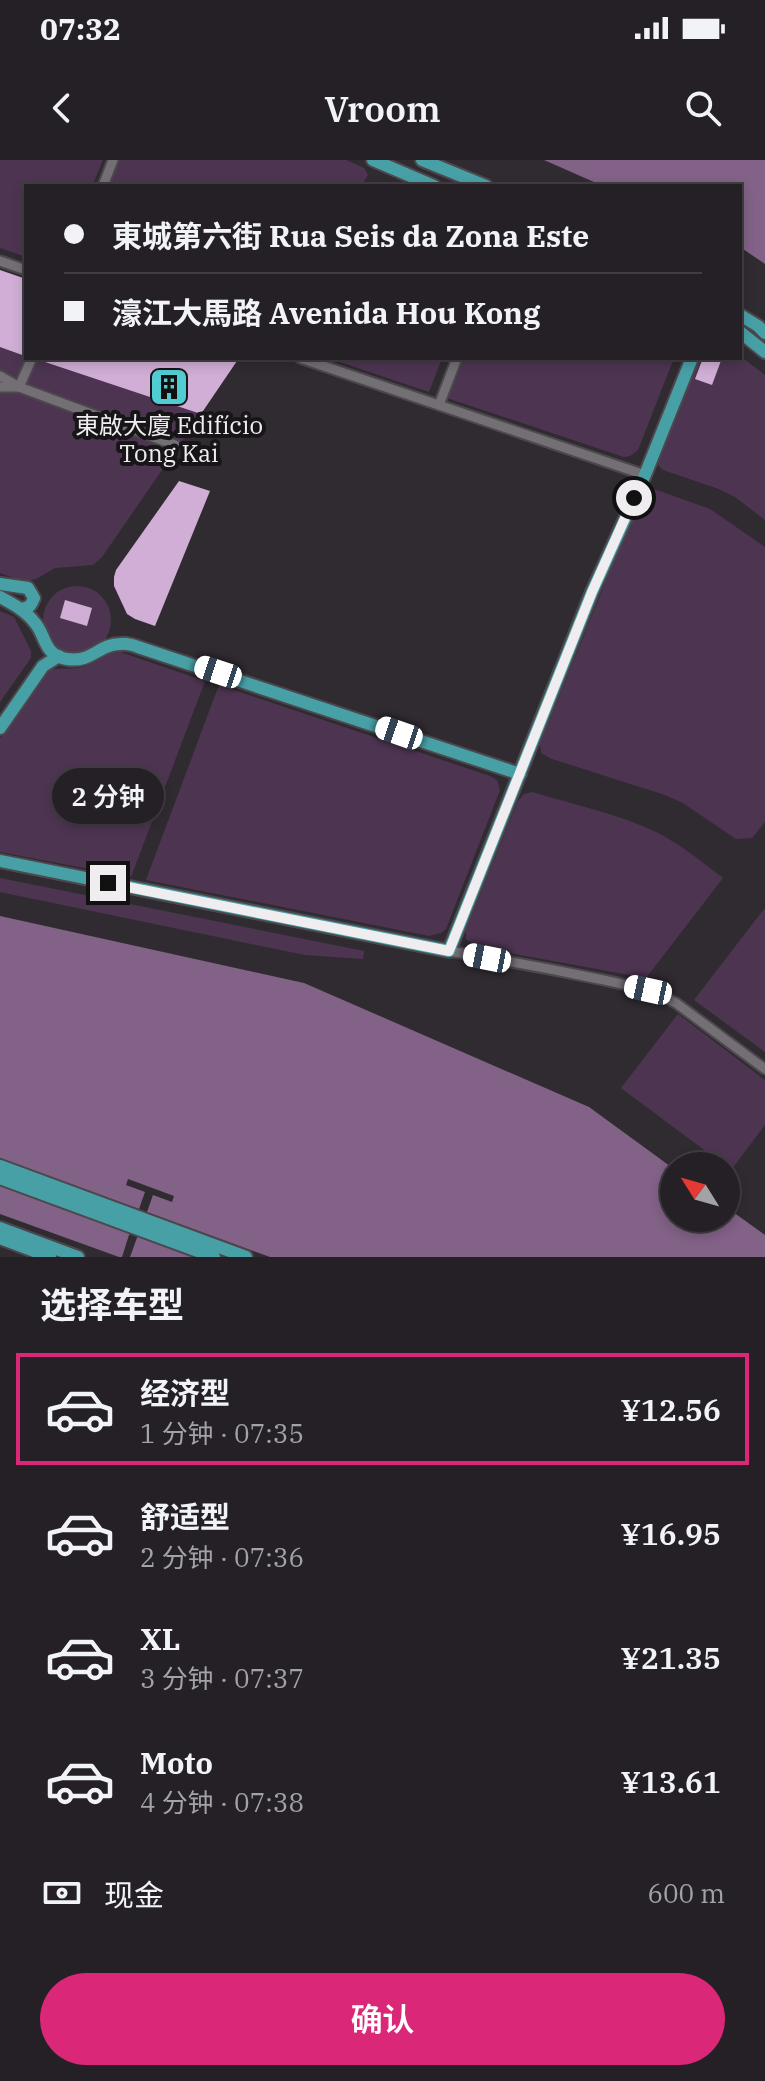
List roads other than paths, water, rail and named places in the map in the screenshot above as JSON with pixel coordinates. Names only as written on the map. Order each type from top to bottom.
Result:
[{"type":"main road","points":[[373,160],[429,184]]},
{"type":"main road","points":[[422,160],[482,184]]},
{"type":"main road","points":[[742,316],[763,329]]},
{"type":"main road","points":[[742,334],[765,352]]},
{"type":"main road","points":[[0,861],[449,951],[592,592],[645,475],[691,360]]},
{"type":"main road","points":[[0,584],[31,591],[34,598],[32,604],[21,609]]},
{"type":"main road","points":[[0,597],[21,609],[39,627],[43,641],[59,656],[88,658],[101,649],[119,644],[138,647],[520,774]]},
{"type":"main road","points":[[0,728],[43,666],[59,656]]},
{"type":"main road","points":[[0,1166],[246,1257]]},
{"type":"main road","points":[[0,1178],[214,1257]]},
{"type":"main road","points":[[0,1228],[78,1257]]},
{"type":"main road","points":[[0,1238],[50,1257]]},
{"type":"street","points":[[104,184],[113,160]]},
{"type":"street","points":[[0,261],[24,269]]},
{"type":"street","points":[[19,387],[31,360]]},
{"type":"street","points":[[306,360],[645,475]]},
{"type":"street","points":[[439,405],[456,360]]},
{"type":"street","points":[[0,376],[19,387],[175,445]]},
{"type":"street","points":[[0,387],[19,387]]},
{"type":"street","points":[[449,951],[560,971],[663,995],[765,1069]]},
{"type":"place","name":"東啟大廈 Edifício Tong Kai","points":[[169,387]]}]
